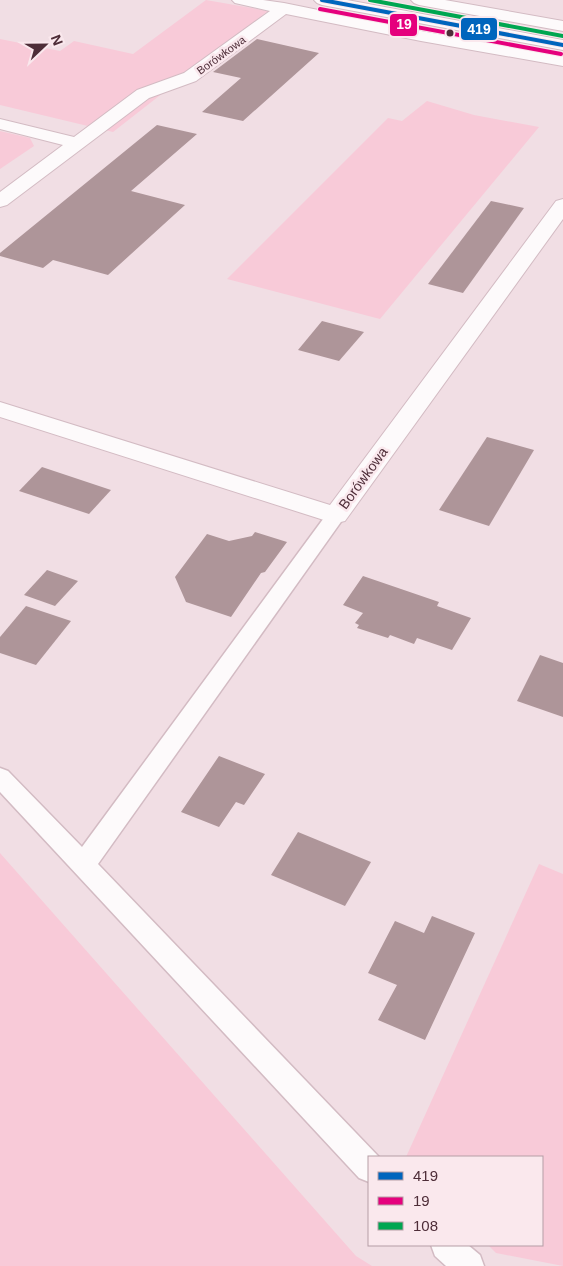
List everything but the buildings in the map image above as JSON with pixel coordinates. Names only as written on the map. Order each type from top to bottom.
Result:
[{"type":"street","points":[[240,0],[421,36],[563,61]]},
{"type":"street","points":[[322,0],[563,45]]},
{"type":"street","points":[[418,0],[563,26]]},
{"type":"street","name":"Borówkowa","points":[[0,201],[142,94],[190,78],[284,8]]},
{"type":"street","points":[[0,124],[78,143]]},
{"type":"street","name":"Borówkowa","points":[[0,409],[336,515],[563,205]]},
{"type":"lane","points":[[83,865],[336,515]]},
{"type":"lane","points":[[0,777],[368,1167]]},
{"type":"lane","points":[[447,1246],[469,1266]]},
{"type":"shaded area","points":[[206,0],[268,11],[113,132],[0,105],[0,39],[60,51],[74,41],[133,54]]},
{"type":"shaded area","points":[[427,101],[474,115],[539,127],[380,319],[227,279],[388,118],[402,121]]},
{"type":"shaded area","points":[[0,131],[30,138],[34,146],[0,169]]},
{"type":"shaded area","points":[[0,853],[356,1256],[372,1266],[0,1266]]},
{"type":"shaded area","points":[[539,864],[563,874],[563,1266],[496,1253],[489,1246],[543,1246],[543,1156],[406,1156]]},
{"type":"transit line","name":"419","points":[[322,0],[563,45]]},
{"type":"transit line","name":"108","points":[[370,0],[563,36]]},
{"type":"transit line","name":"19","points":[[320,9],[561,54]]}]
